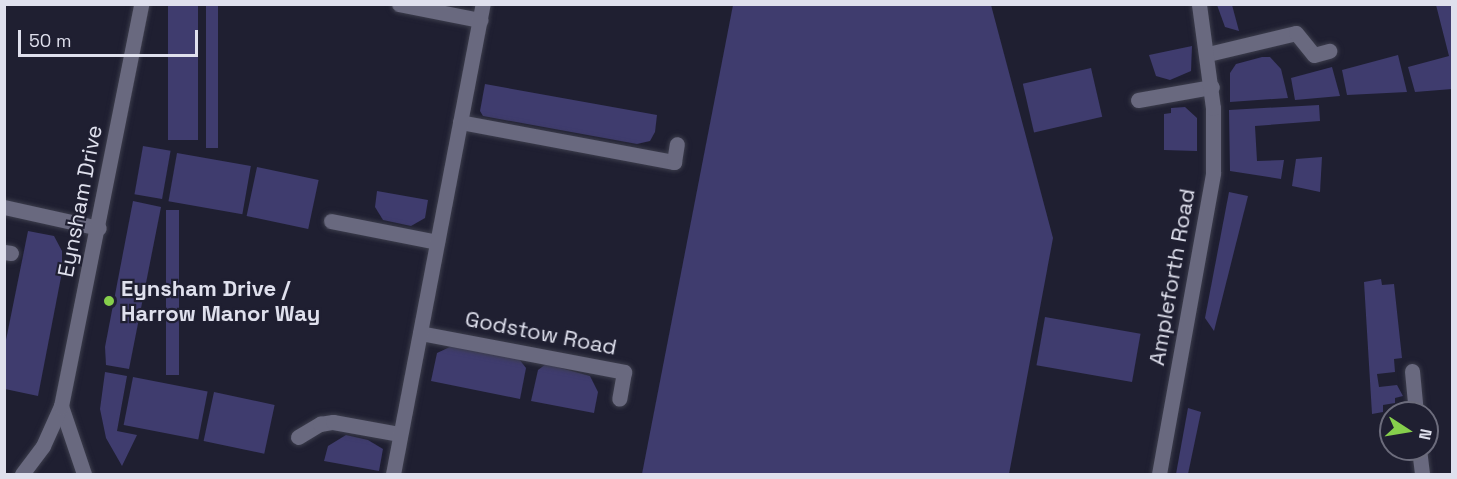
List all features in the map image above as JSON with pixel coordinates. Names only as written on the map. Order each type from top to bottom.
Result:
[{"type":"street","name":"Eynsham Drive","points":[[22,474],[43,446],[61,406],[99,228],[141,4]]},
{"type":"street","points":[[399,4],[480,20]]},
{"type":"street","points":[[393,474],[483,4]]},
{"type":"street","name":"Ampleforth Road","points":[[1159,474],[1211,196],[1214,124],[1212,87],[1199,4]]},
{"type":"street","points":[[1208,54],[1296,33],[1314,56],[1329,51]]},
{"type":"street","points":[[1138,100],[1212,87]]},
{"type":"street","points":[[460,122],[674,162],[677,144]]},
{"type":"street","points":[[4,207],[99,228]]},
{"type":"street","points":[[331,221],[437,242]]},
{"type":"street","name":"Godstow Road","points":[[420,333],[624,372],[619,399]]},
{"type":"street","points":[[1412,371],[1415,401]]},
{"type":"street","points":[[61,406],[84,474]]},
{"type":"street","points":[[298,437],[320,424],[333,422],[400,434]]},
{"type":"shaded area","points":[[168,5],[198,5],[198,140],[168,140]]},
{"type":"shaded area","points":[[206,5],[218,5],[218,148],[206,148]]},
{"type":"shaded area","points":[[733,5],[991,5],[1053,238],[1009,474],[642,474]]},
{"type":"shaded area","points":[[1217,5],[1232,5],[1239,31],[1225,27]]},
{"type":"shaded area","points":[[1436,5],[1452,5],[1452,89],[1415,92],[1408,67],[1449,56]]},
{"type":"shaded area","points":[[1192,46],[1191,71],[1170,80],[1156,76],[1149,55]]},
{"type":"shaded area","points":[[1398,55],[1407,92],[1347,95],[1342,70]]},
{"type":"shaded area","points":[[1270,57],[1281,69],[1288,98],[1230,102],[1230,73],[1236,64]]},
{"type":"shaded area","points":[[1332,67],[1340,96],[1295,100],[1291,78]]},
{"type":"shaded area","points":[[1091,68],[1102,117],[1034,132],[1023,84]]},
{"type":"shaded area","points":[[485,84],[657,115],[655,132],[650,141],[637,144],[483,116],[480,111]]},
{"type":"shaded area","points":[[1319,105],[1320,121],[1255,126],[1257,161],[1284,160],[1281,179],[1230,171],[1229,110]]},
{"type":"shaded area","points":[[1185,107],[1197,118],[1197,151],[1164,150],[1164,114],[1171,113],[1171,108]]},
{"type":"shaded area","points":[[143,146],[171,151],[162,199],[134,194]]},
{"type":"shaded area","points":[[177,153],[251,166],[242,214],[168,201]]},
{"type":"shaded area","points":[[1322,157],[1320,192],[1292,186],[1296,159]]},
{"type":"shaded area","points":[[257,167],[319,180],[308,229],[247,216]]},
{"type":"shaded area","points":[[377,191],[428,200],[425,218],[411,226],[383,220],[375,207]]},
{"type":"shaded area","points":[[1229,192],[1248,196],[1214,331],[1205,318]]},
{"type":"shaded area","points":[[133,201],[161,207],[129,369],[106,365],[105,347]]},
{"type":"shaded area","points":[[166,210],[179,210],[179,375],[166,375]]},
{"type":"shaded area","points":[[28,231],[54,236],[62,251],[62,272],[38,396],[5,389],[5,345]]},
{"type":"shaded area","points":[[1381,279],[1382,285],[1394,284],[1402,358],[1394,359],[1395,372],[1377,374],[1379,387],[1397,385],[1403,396],[1395,398],[1395,401],[1379,401],[1379,413],[1372,414],[1364,282]]},
{"type":"shaded area","points":[[1045,317],[1141,334],[1132,382],[1036,365]]},
{"type":"shaded area","points":[[452,346],[519,359],[526,368],[520,399],[431,381],[437,353]]},
{"type":"shaded area","points":[[546,364],[590,376],[598,392],[594,413],[531,401],[538,370]]},
{"type":"shaded area","points":[[105,372],[127,376],[117,431],[137,435],[122,466],[106,438],[100,409]]},
{"type":"shaded area","points":[[133,377],[208,392],[198,440],[124,425]]},
{"type":"shaded area","points":[[214,392],[275,405],[264,454],[204,441]]},
{"type":"shaded area","points":[[1188,408],[1201,412],[1188,474],[1176,474]]},
{"type":"shaded area","points":[[346,435],[368,440],[383,449],[379,471],[324,461],[328,446]]},
{"type":"place","name":"Eynsham Drive / Harrow Manor Way","points":[[109,301]]}]
